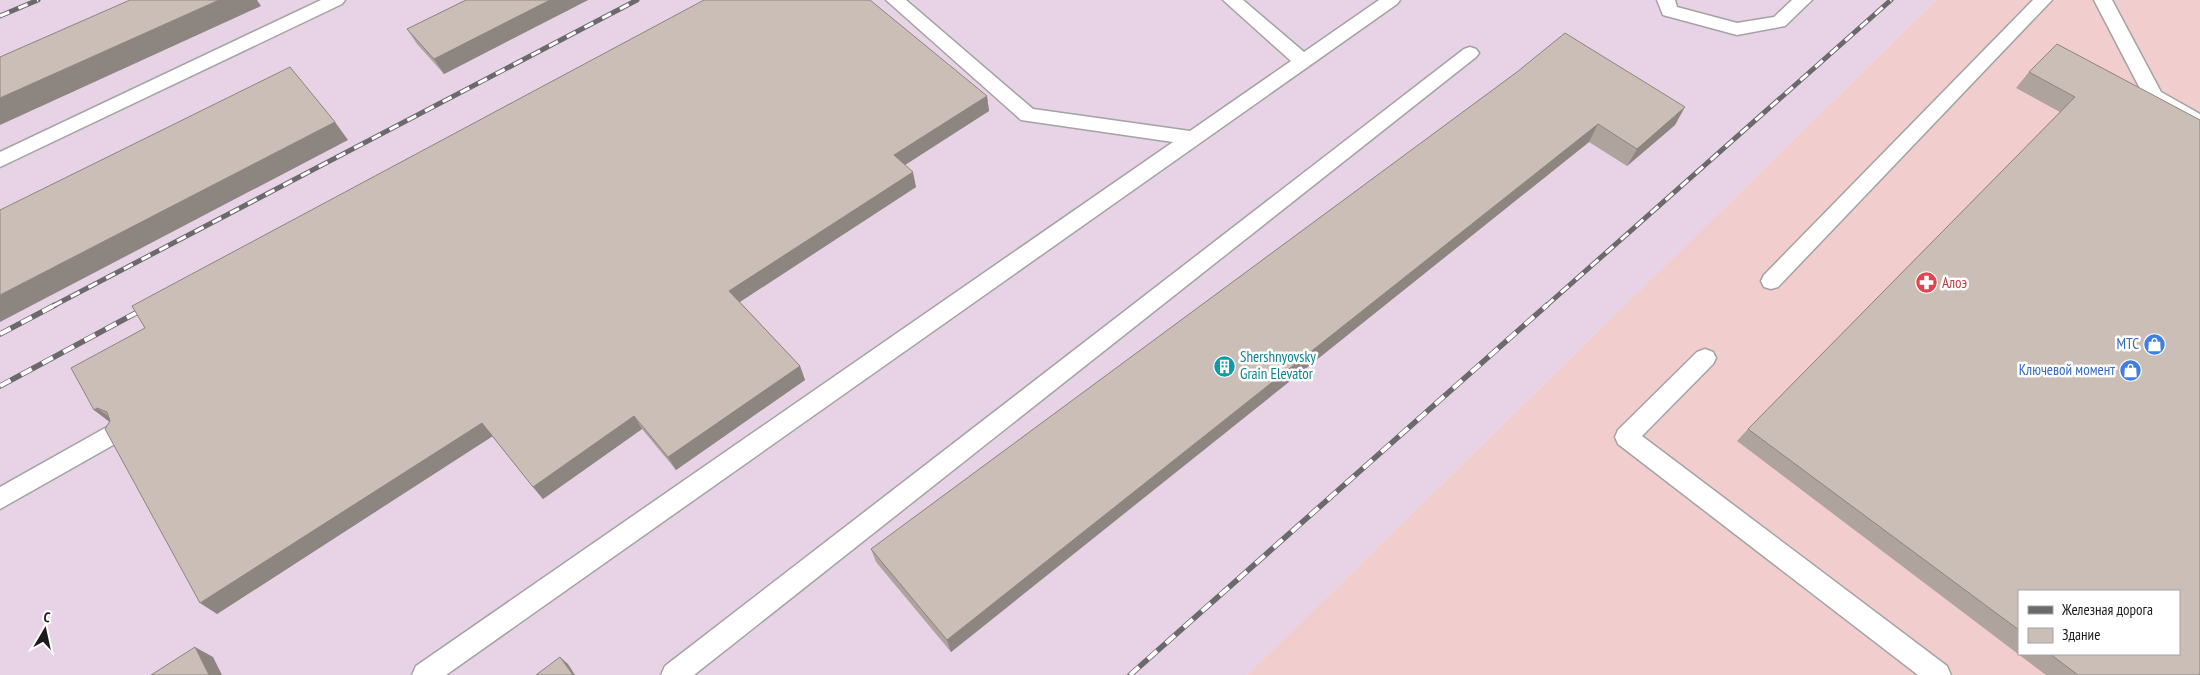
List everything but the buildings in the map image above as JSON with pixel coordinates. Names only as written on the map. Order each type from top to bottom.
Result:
[{"type":"lane","points":[[0,160],[336,0]]},
{"type":"lane","points":[[895,0],[1028,116],[1193,138]]},
{"type":"lane","points":[[1232,0],[1303,62]]},
{"type":"lane","points":[[426,675],[1391,0]]},
{"type":"lane","points":[[1666,0],[1669,11],[1737,29],[1779,22],[1803,0]]},
{"type":"lane","points":[[1771,281],[2043,0]]},
{"type":"lane","points":[[2103,0],[2154,97],[2200,122]]},
{"type":"lane","points":[[674,675],[1470,53]]},
{"type":"lane","points":[[1705,358],[1626,437],[1938,675]]},
{"type":"lane","points":[[0,499],[114,433]]},
{"type":"shaded area","points":[[0,0],[1936,0],[1247,675],[0,675]]},
{"type":"shaded area","points":[[1936,0],[2200,0],[2200,675],[1247,675]]},
{"type":"railway","points":[[0,16],[38,0]]},
{"type":"railway","points":[[53,306],[637,0]]},
{"type":"railway","points":[[1546,306],[1891,0]]},
{"type":"railway","points":[[0,334],[55,305]]},
{"type":"railway","points":[[1130,675],[1547,305]]},
{"type":"railway","points":[[0,386],[147,307]]},
{"type":"place","name":"Алоэ","points":[[1926,283]]},
{"type":"place","name":"МТС","points":[[2155,344]]},
{"type":"place","name":"Shershnyovsky Grain Elevator","points":[[1224,366]]},
{"type":"place","name":"Ключевой момент","points":[[2131,370]]}]
